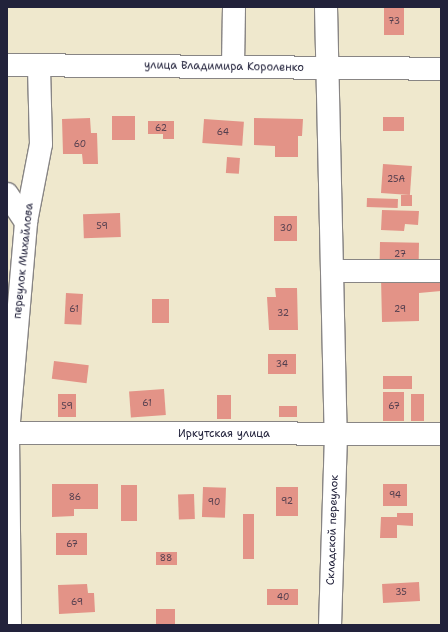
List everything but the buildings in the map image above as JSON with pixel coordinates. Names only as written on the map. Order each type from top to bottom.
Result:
[{"type":"street","points":[[234,7],[234,65]]},
{"type":"street","name":"Складской переулок","points":[[326,16],[329,68],[336,435],[330,625]]},
{"type":"street","name":"улица Владимира Короленко","points":[[7,65],[234,65],[441,69]]},
{"type":"street","name":"переулок Михайлова","points":[[10,625],[8,433],[26,222],[41,144],[39,65]]},
{"type":"street","points":[[7,194],[26,222]]},
{"type":"street","points":[[332,271],[441,271]]},
{"type":"street","name":"Иркутская улица","points":[[8,433],[336,435],[441,434]]}]
